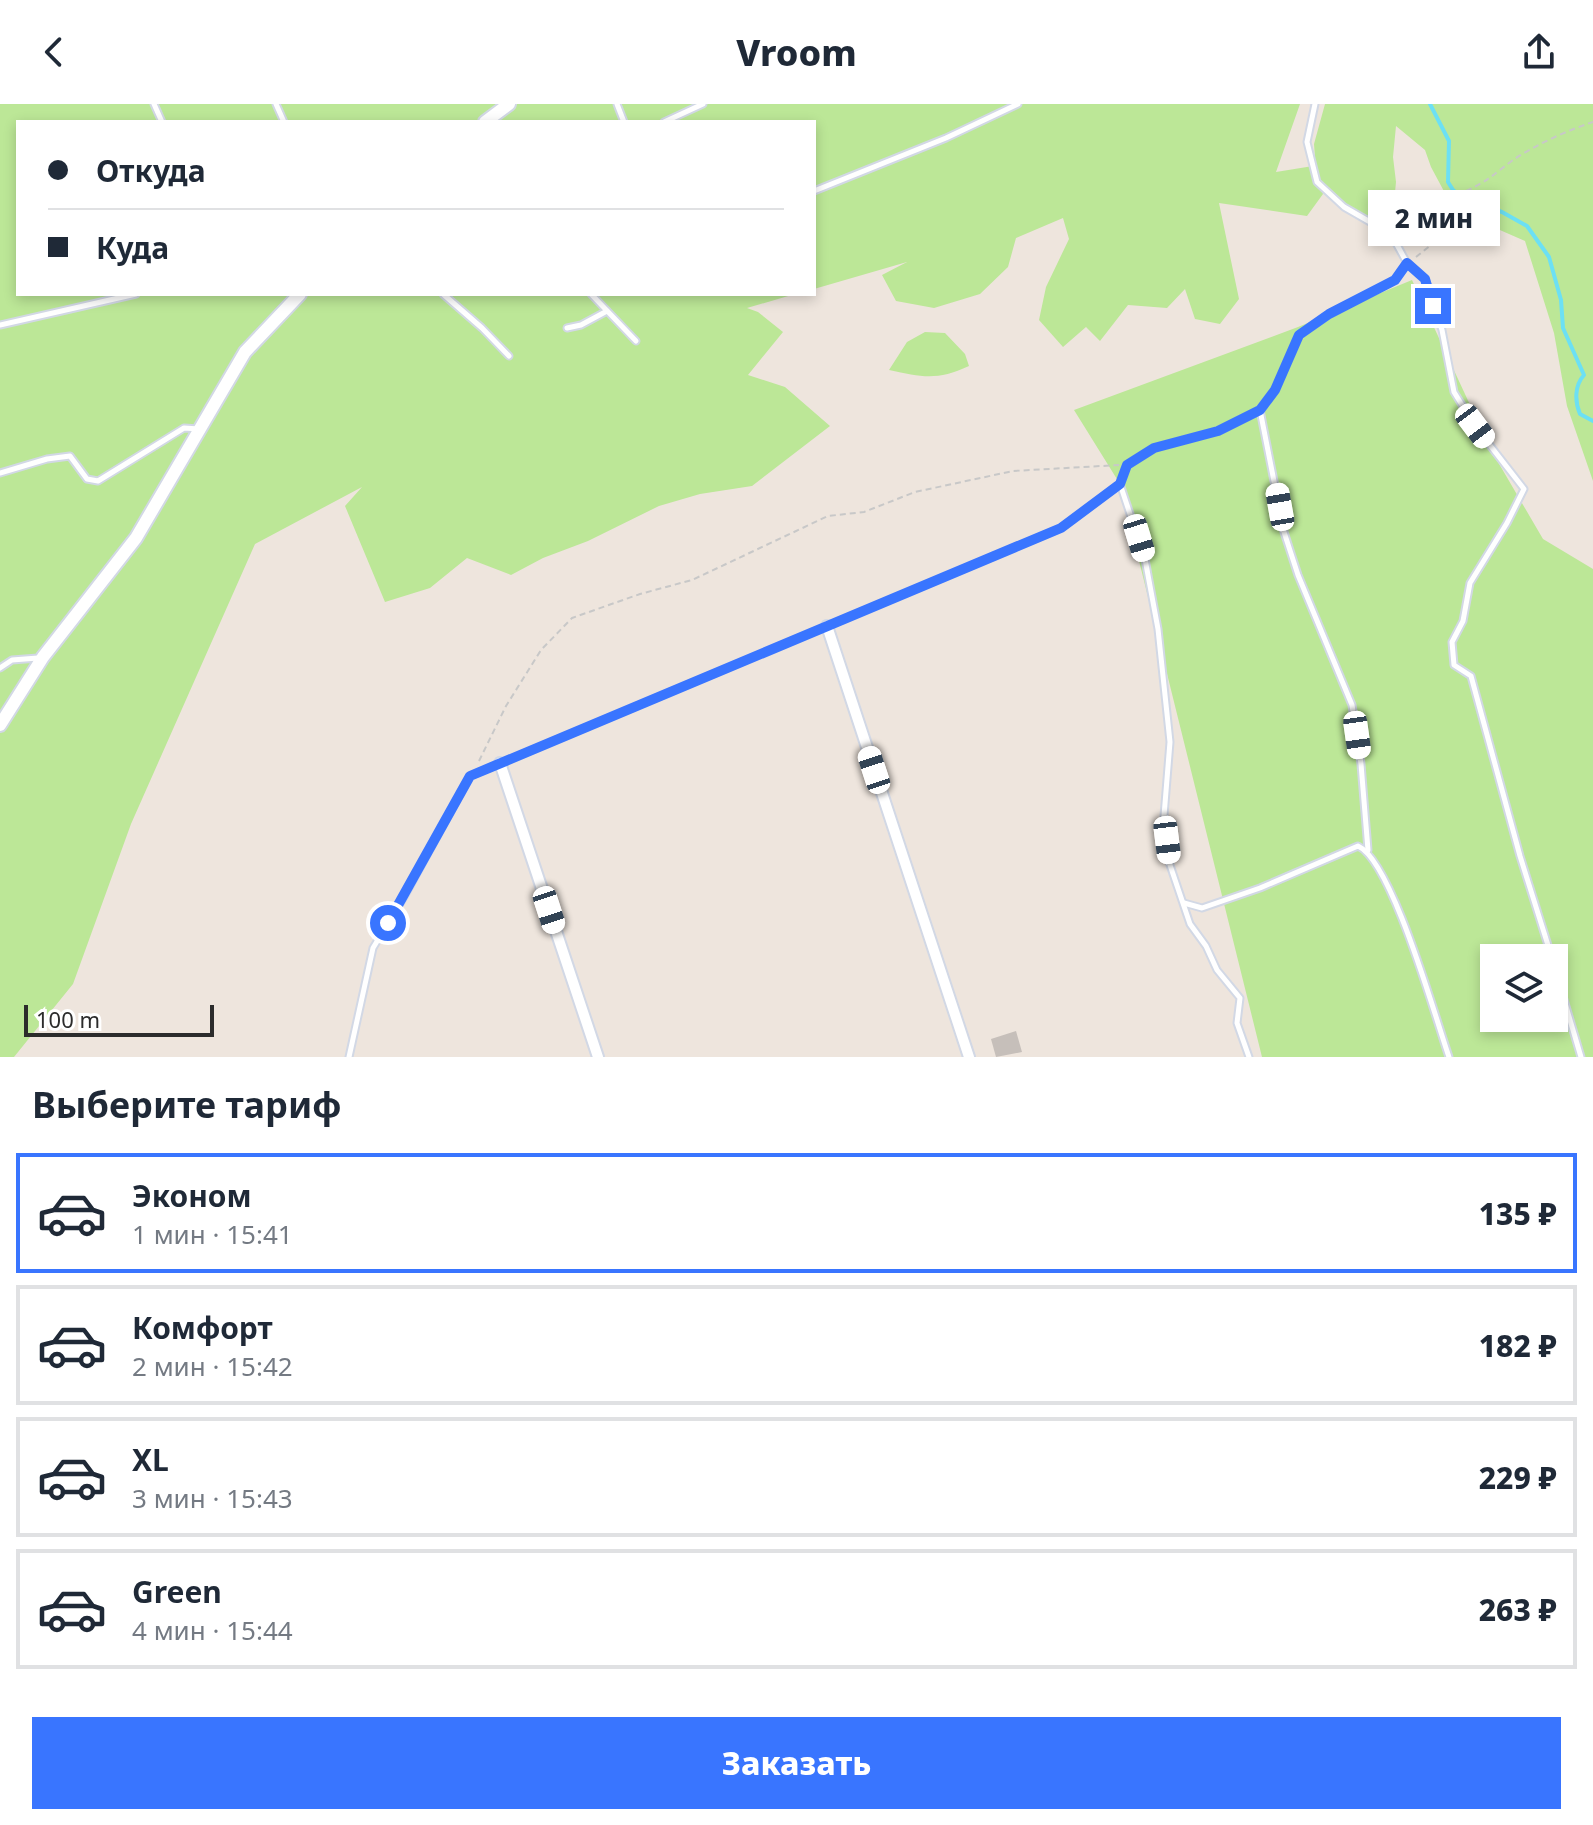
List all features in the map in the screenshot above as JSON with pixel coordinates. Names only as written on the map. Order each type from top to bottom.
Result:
[{"type":"street","points":[[488,120],[509,104]]},
{"type":"street","points":[[0,725],[43,657],[136,538],[251,344],[298,296]]},
{"type":"street","points":[[827,626],[969,1057]]},
{"type":"street","points":[[500,763],[598,1057]]},
{"type":"lane","points":[[668,120],[703,104]]},
{"type":"lane","points":[[816,190],[946,138],[1018,104]]},
{"type":"lane","points":[[1315,104],[1307,142],[1317,182],[1344,207],[1391,234],[1407,263],[1425,279],[1442,330],[1454,392],[1475,426],[1524,489],[1470,583],[1463,621],[1452,642],[1454,665],[1471,676],[1548,944]]},
{"type":"lane","points":[[349,1057],[373,948],[470,776],[1061,528],[1120,484],[1127,465],[1154,448],[1218,431],[1260,410],[1275,390],[1299,335],[1329,314],[1395,280],[1407,263]]},
{"type":"lane","points":[[0,325],[127,296]]},
{"type":"lane","points":[[445,296],[509,356]]},
{"type":"lane","points":[[593,296],[636,341]]},
{"type":"lane","points":[[567,328],[581,325],[607,311]]},
{"type":"lane","points":[[1260,410],[1284,532],[1298,575],[1352,705],[1361,764],[1368,850],[1393,895],[1449,1057]]},
{"type":"lane","points":[[0,473],[47,459],[70,456],[87,479],[98,481],[184,428],[200,429]]},
{"type":"lane","points":[[1120,484],[1145,559],[1156,617],[1170,742],[1164,816],[1170,865],[1190,924],[1206,946],[1217,970],[1240,998],[1237,1023],[1249,1057]]},
{"type":"lane","points":[[0,668],[12,660],[43,657]]},
{"type":"lane","points":[[1183,903],[1202,908],[1260,888],[1358,846],[1368,850]]},
{"type":"lane","points":[[1568,1013],[1581,1057]]},
{"type":"path","points":[[1466,191],[1489,181],[1514,160],[1540,145],[1593,122]]},
{"type":"path","points":[[1391,234],[1394,225],[1434,192]]},
{"type":"path","points":[[1407,263],[1431,245],[1453,216]]},
{"type":"path","points":[[470,776],[506,706],[534,661],[572,618],[692,580],[828,516],[864,512],[915,492],[1013,471],[1127,465]]},
{"type":"green space","points":[[0,104],[1300,104],[1276,172],[1313,166],[1316,171],[1314,144],[1325,104],[1593,104],[1593,481],[1567,406],[1554,333],[1525,241],[1454,210],[1425,150],[1396,126],[1393,213],[1368,221],[1320,184],[1323,194],[1307,216],[1219,203],[1239,299],[1220,324],[1195,319],[1185,289],[1167,308],[1128,305],[1100,341],[1086,327],[1063,347],[1039,320],[1046,287],[1069,239],[1063,218],[1016,238],[1008,267],[980,294],[934,308],[896,301],[882,275],[907,262],[816,288],[816,120],[16,120],[16,296],[788,296],[747,308],[758,312],[783,332],[748,375],[785,387],[830,426],[752,486],[700,494],[659,506],[511,575],[467,558],[430,588],[385,602],[345,506],[362,487],[255,544],[131,824],[73,984],[14,1057],[0,1057]]},
{"type":"green space","points":[[1412,280],[1491,450],[1543,539],[1593,569],[1593,1057],[1262,1057],[1120,484],[1074,410],[1298,327]]},
{"type":"green space","points":[[925,332],[945,333],[965,354],[969,366],[948,374],[929,376],[889,370],[907,342]]},
{"type":"building","points":[[1016,1031],[1022,1052],[996,1057],[991,1039]]},
{"type":"waterway","points":[[1430,104],[1449,141],[1448,182],[1453,190],[1464,200],[1502,212],[1527,226],[1549,257],[1561,300],[1563,328],[1584,375],[1577,389],[1578,409],[1580,414],[1593,421]]},
{"type":"route","points":[[388,923],[470,776],[1061,528],[1120,484],[1127,465],[1154,448],[1218,431],[1260,410],[1275,390],[1299,335],[1329,314],[1395,280],[1407,263],[1425,279],[1433,306]]}]
